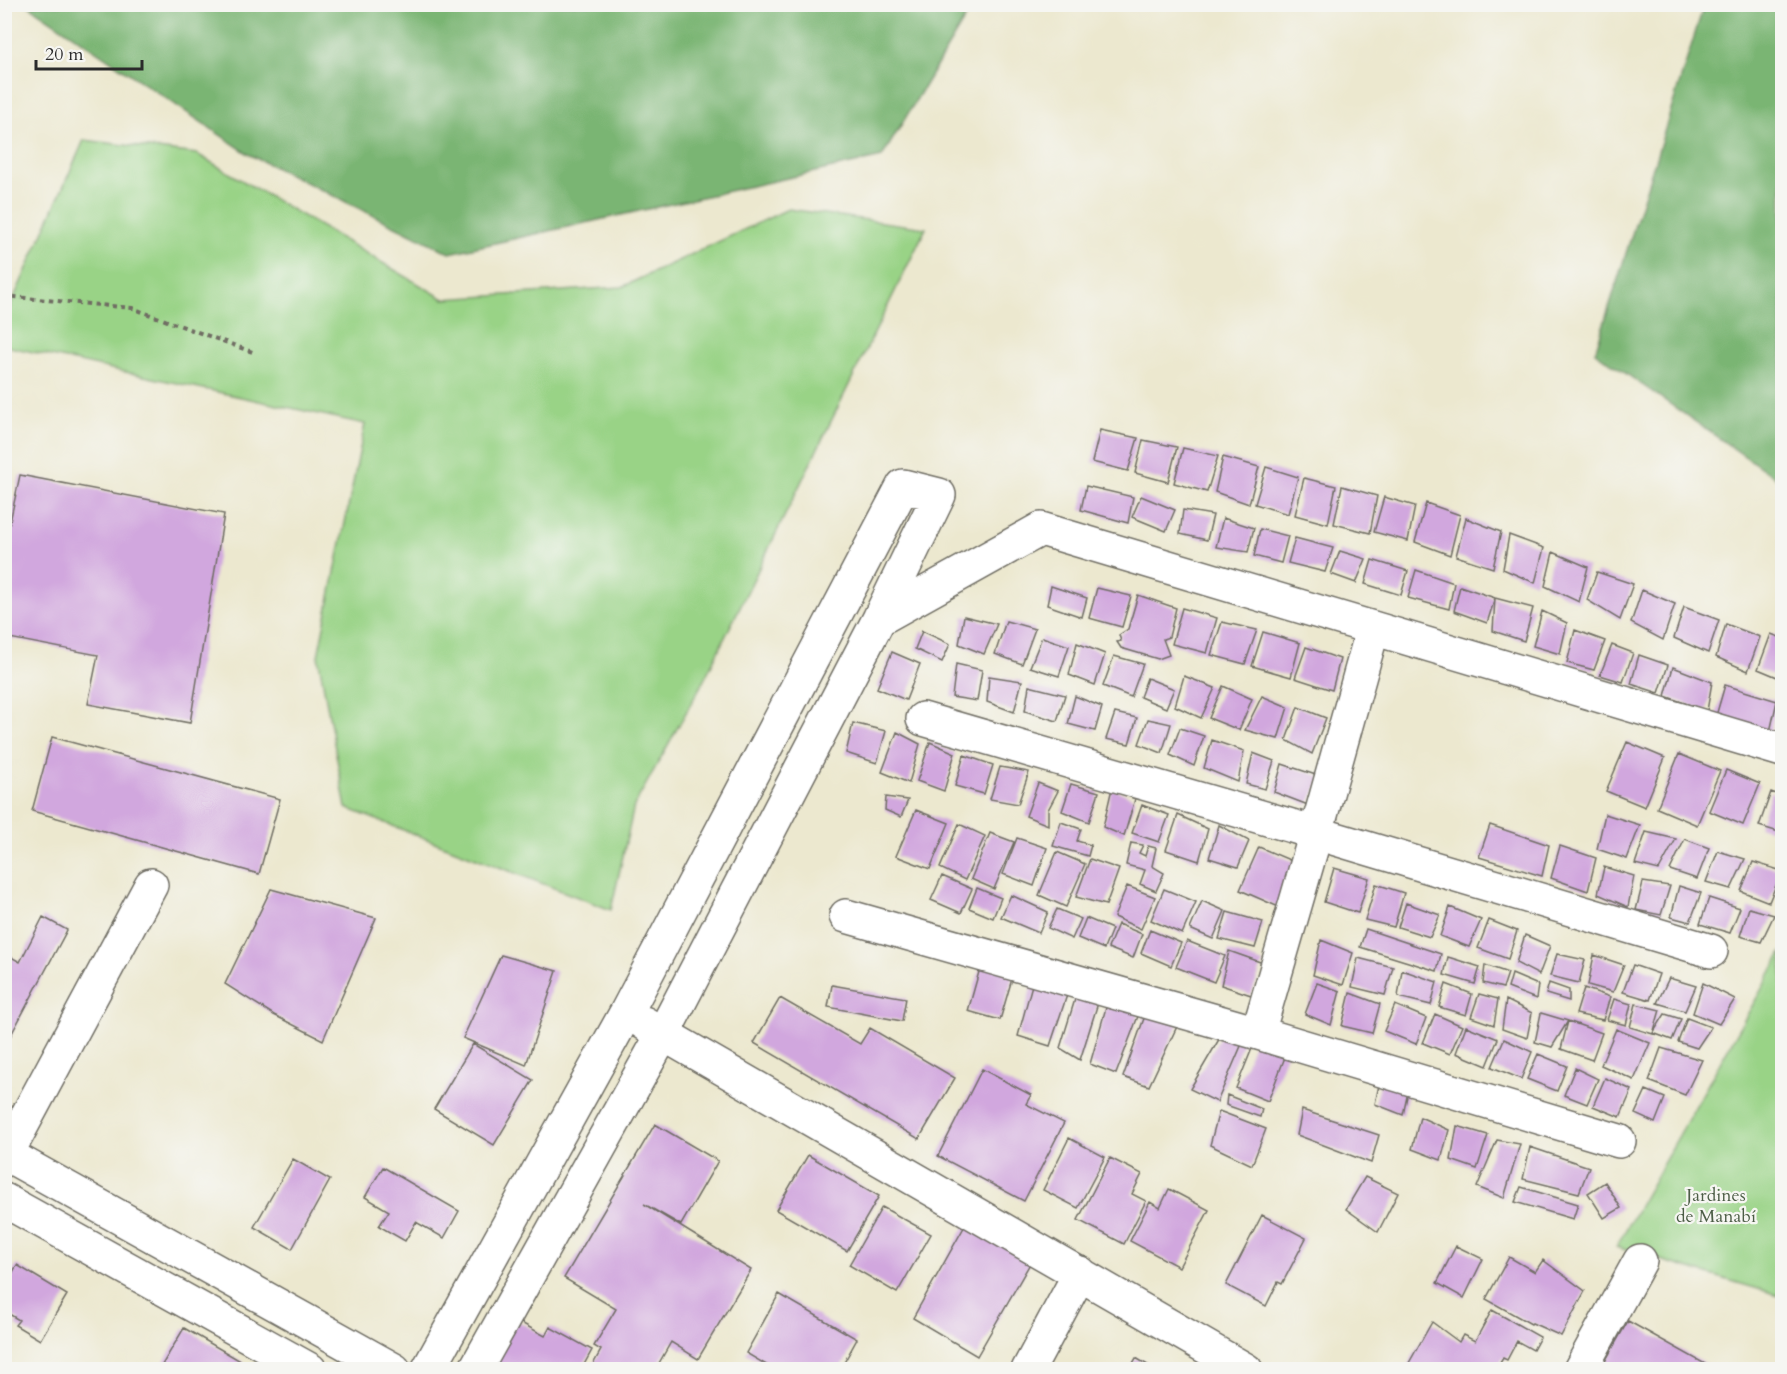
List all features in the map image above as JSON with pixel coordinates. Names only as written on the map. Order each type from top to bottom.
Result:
[{"type":"street","points":[[428,1370],[626,1013],[903,486],[939,495],[879,619],[663,1034],[475,1370]]},
{"type":"street","points":[[879,619],[1041,529],[1782,750]]},
{"type":"street","points":[[1258,1033],[1373,628]]},
{"type":"street","points":[[923,719],[1711,951]]},
{"type":"street","points":[[152,885],[5,1156],[394,1370]]},
{"type":"street","points":[[846,916],[1258,1033],[1619,1141]]},
{"type":"street","points":[[626,1013],[1246,1370]]},
{"type":"street","points":[[4,1200],[310,1370]]},
{"type":"street","points":[[1580,1370],[1640,1261]]},
{"type":"street","points":[[1028,1370],[1080,1273]]},
{"type":"path","points":[[4,296],[132,308],[255,353]]},
{"type":"green space","points":[[28,5],[973,5],[882,157],[450,253],[250,155]]},
{"type":"green space","points":[[1704,5],[1782,5],[1782,482],[1595,352]]},
{"type":"green space","points":[[84,140],[197,154],[444,299],[622,287],[788,209],[926,228],[703,682],[634,806],[611,910],[346,808],[318,656],[365,424],[5,346],[5,318]]},
{"type":"green space","name":"Jardines de Manabí","points":[[1782,953],[1782,1296],[1616,1247]]},
{"type":"building","points":[[1100,430],[1138,438],[1128,471],[1092,462]]},
{"type":"building","points":[[1143,440],[1177,447],[1168,482],[1135,473]]},
{"type":"building","points":[[1183,448],[1218,456],[1207,492],[1174,483]]},
{"type":"building","points":[[1223,457],[1259,467],[1249,504],[1215,492]]},
{"type":"building","points":[[1266,467],[1298,477],[1288,514],[1255,504]]},
{"type":"building","points":[[20,475],[224,514],[190,723],[88,704],[98,655],[4,637],[4,550]]},
{"type":"building","points":[[1304,478],[1336,486],[1328,524],[1295,515]]},
{"type":"building","points":[[1086,486],[1133,497],[1128,523],[1081,510]]},
{"type":"building","points":[[1342,486],[1377,496],[1370,533],[1334,524]]},
{"type":"building","points":[[1141,496],[1175,510],[1166,531],[1132,517]]},
{"type":"building","points":[[1384,497],[1415,506],[1408,541],[1374,532]]},
{"type":"building","points":[[1426,503],[1460,515],[1450,555],[1415,542]]},
{"type":"building","points":[[1183,510],[1213,515],[1207,540],[1180,534]]},
{"type":"building","points":[[1223,518],[1254,528],[1248,552],[1216,547]]},
{"type":"building","points":[[1466,518],[1501,532],[1493,568],[1456,556]]},
{"type":"building","points":[[1260,529],[1288,536],[1281,563],[1254,556]]},
{"type":"building","points":[[1509,535],[1544,548],[1535,583],[1503,569]]},
{"type":"building","points":[[1295,538],[1333,548],[1325,572],[1288,563]]},
{"type":"building","points":[[1340,551],[1366,559],[1356,583],[1331,574]]},
{"type":"building","points":[[1553,552],[1588,567],[1579,602],[1545,586]]},
{"type":"building","points":[[1372,560],[1408,571],[1401,595],[1365,584]]},
{"type":"building","points":[[1416,570],[1454,583],[1449,609],[1408,598]]},
{"type":"building","points":[[1597,572],[1633,584],[1620,620],[1587,600]]},
{"type":"building","points":[[1051,586],[1087,598],[1082,617],[1047,605]]},
{"type":"building","points":[[1460,586],[1495,598],[1487,623],[1454,611]]},
{"type":"building","points":[[1097,588],[1131,596],[1122,627],[1089,618]]},
{"type":"building","points":[[1642,590],[1675,604],[1663,640],[1631,623]]},
{"type":"building","points":[[1138,595],[1176,608],[1169,637],[1163,639],[1169,655],[1158,659],[1121,648],[1117,642],[1121,641],[1119,635],[1128,629]]},
{"type":"building","points":[[1495,598],[1533,608],[1524,641],[1493,631]]},
{"type":"building","points":[[1684,607],[1719,620],[1708,653],[1674,638]]},
{"type":"building","points":[[1182,608],[1217,618],[1207,653],[1172,644]]},
{"type":"building","points":[[1542,611],[1567,623],[1560,654],[1533,646]]},
{"type":"building","points":[[964,616],[997,624],[984,654],[959,644]]},
{"type":"building","points":[[1006,621],[1035,629],[1022,664],[995,654]]},
{"type":"building","points":[[1222,622],[1257,630],[1245,664],[1211,655]]},
{"type":"building","points":[[1726,624],[1760,637],[1748,671],[1716,657]]},
{"type":"building","points":[[1575,630],[1605,641],[1594,670],[1567,663]]},
{"type":"building","points":[[922,631],[950,644],[942,662],[915,649]]},
{"type":"building","points":[[1263,632],[1300,643],[1291,677],[1252,666]]},
{"type":"building","points":[[1771,634],[1782,638],[1782,679],[1758,669]]},
{"type":"building","points":[[1042,637],[1069,646],[1059,676],[1030,667]]},
{"type":"building","points":[[1077,643],[1105,654],[1095,685],[1069,675]]},
{"type":"building","points":[[1612,645],[1633,653],[1623,682],[1600,675]]},
{"type":"building","points":[[1306,647],[1340,659],[1332,690],[1295,678]]},
{"type":"building","points":[[892,652],[920,664],[906,700],[877,688]]},
{"type":"building","points":[[1639,655],[1668,665],[1659,693],[1631,684]]},
{"type":"building","points":[[1114,656],[1143,664],[1131,697],[1103,686]]},
{"type":"building","points":[[956,664],[982,670],[977,701],[952,697]]},
{"type":"building","points":[[1673,667],[1712,682],[1707,711],[1665,696]]},
{"type":"building","points":[[989,676],[1022,681],[1014,712],[987,702]]},
{"type":"building","points":[[1184,676],[1215,688],[1201,718],[1175,706]]},
{"type":"building","points":[[1147,678],[1174,689],[1166,708],[1140,697]]},
{"type":"building","points":[[1725,685],[1777,701],[1770,732],[1716,716]]},
{"type":"building","points":[[1029,686],[1065,695],[1057,721],[1025,711]]},
{"type":"building","points":[[1223,686],[1252,699],[1239,730],[1209,718]]},
{"type":"building","points":[[1075,696],[1102,707],[1095,731],[1068,724]]},
{"type":"building","points":[[1262,696],[1288,707],[1278,739],[1245,730]]},
{"type":"building","points":[[1298,707],[1326,718],[1312,754],[1286,740]]},
{"type":"building","points":[[1115,713],[1137,718],[1129,744],[1106,739]]},
{"type":"building","points":[[1148,719],[1171,724],[1162,753],[1139,744]]},
{"type":"building","points":[[853,723],[886,731],[877,763],[846,753]]},
{"type":"building","points":[[1180,728],[1204,736],[1194,766],[1170,755]]},
{"type":"building","points":[[897,732],[920,744],[909,783],[882,772]]},
{"type":"building","points":[[52,737],[280,799],[259,874],[32,811]]},
{"type":"building","points":[[1212,740],[1244,751],[1238,782],[1204,768]]},
{"type":"building","points":[[930,742],[955,753],[944,791],[917,781]]},
{"type":"building","points":[[1627,742],[1665,758],[1645,807],[1606,791]]},
{"type":"building","points":[[1253,753],[1274,761],[1265,789],[1246,784]]},
{"type":"building","points":[[1679,754],[1720,771],[1697,825],[1657,808]]},
{"type":"building","points":[[964,755],[993,765],[984,794],[955,786]]},
{"type":"building","points":[[1282,764],[1322,777],[1308,805],[1274,792]]},
{"type":"building","points":[[1000,767],[1029,772],[1018,804],[990,799]]},
{"type":"building","points":[[1726,770],[1760,784],[1743,825],[1709,811]]},
{"type":"building","points":[[1038,783],[1058,791],[1048,810],[1048,825],[1026,816]]},
{"type":"building","points":[[1071,784],[1099,792],[1089,822],[1062,811]]},
{"type":"building","points":[[1112,788],[1135,799],[1124,836],[1103,827]]},
{"type":"building","points":[[1771,792],[1782,796],[1782,833],[1759,826]]},
{"type":"building","points":[[886,797],[908,800],[901,817],[885,810]]},
{"type":"building","points":[[1142,805],[1169,815],[1159,842],[1132,833]]},
{"type":"building","points":[[916,810],[949,823],[930,869],[896,856]]},
{"type":"building","points":[[1605,814],[1640,825],[1627,859],[1597,849]]},
{"type":"building","points":[[1178,815],[1208,829],[1199,861],[1166,850]]},
{"type":"building","points":[[1061,822],[1081,829],[1077,841],[1091,845],[1088,856],[1053,846]]},
{"type":"building","points":[[959,824],[985,836],[965,880],[940,868]]},
{"type":"building","points":[[1219,825],[1249,841],[1238,867],[1209,858]]},
{"type":"building","points":[[1490,825],[1549,845],[1542,876],[1479,857]]},
{"type":"building","points":[[1646,832],[1676,839],[1659,870],[1635,864]]},
{"type":"building","points":[[990,833],[1014,842],[994,889],[971,879]]},
{"type":"building","points":[[1017,838],[1047,848],[1034,886],[1003,874]]},
{"type":"building","points":[[1685,839],[1709,848],[1697,879],[1670,870]]},
{"type":"building","points":[[1131,843],[1143,845],[1139,853],[1145,856],[1148,846],[1156,848],[1152,866],[1164,873],[1156,891],[1140,884],[1145,870],[1126,865]]},
{"type":"building","points":[[1560,846],[1596,858],[1588,891],[1551,878]]},
{"type":"building","points":[[1259,847],[1299,864],[1281,908],[1240,890]]},
{"type":"building","points":[[1718,851],[1745,859],[1731,889],[1706,882]]},
{"type":"building","points":[[1057,852],[1085,864],[1066,907],[1039,895]]},
{"type":"building","points":[[1090,859],[1119,869],[1106,905],[1076,897]]},
{"type":"building","points":[[1753,862],[1782,871],[1769,902],[1741,891]]},
{"type":"building","points":[[1604,867],[1634,876],[1628,907],[1598,894]]},
{"type":"building","points":[[1334,868],[1369,878],[1358,913],[1324,902]]},
{"type":"building","points":[[942,876],[972,889],[961,913],[931,900]]},
{"type":"building","points":[[1643,882],[1670,886],[1661,915],[1636,910]]},
{"type":"building","points":[[1376,884],[1404,893],[1394,927],[1365,920]]},
{"type":"building","points":[[1127,886],[1155,897],[1141,929],[1114,917]]},
{"type":"building","points":[[1679,886],[1701,893],[1690,922],[1671,917]]},
{"type":"building","points":[[977,888],[1001,898],[993,918],[969,908]]},
{"type":"building","points":[[271,889],[376,918],[323,1040],[274,1015],[225,984]]},
{"type":"building","points":[[1164,889],[1196,902],[1182,934],[1151,920]]},
{"type":"building","points":[[1011,895],[1048,912],[1039,933],[1001,917]]},
{"type":"building","points":[[1709,898],[1740,908],[1730,933],[1700,924]]},
{"type":"building","points":[[1202,901],[1225,911],[1213,939],[1190,929]]},
{"type":"building","points":[[1406,903],[1440,915],[1430,937],[1398,927]]},
{"type":"building","points":[[1450,907],[1481,920],[1469,947],[1440,936]]},
{"type":"building","points":[[1749,908],[1774,915],[1761,942],[1740,936]]},
{"type":"building","points":[[1057,909],[1081,919],[1072,939],[1048,928]]},
{"type":"building","points":[[1227,912],[1263,922],[1255,948],[1219,939]]},
{"type":"building","points":[[43,917],[67,930],[4,1048],[4,953],[20,962]]},
{"type":"building","points":[[1086,918],[1112,929],[1104,949],[1078,938]]},
{"type":"building","points":[[1489,920],[1517,931],[1508,959],[1478,948]]},
{"type":"building","points":[[1118,924],[1142,934],[1133,958],[1108,948]]},
{"type":"building","points":[[1366,929],[1441,954],[1437,971],[1360,947]]},
{"type":"building","points":[[1150,930],[1181,943],[1171,966],[1141,953]]},
{"type":"building","points":[[1525,935],[1550,946],[1539,975],[1516,963]]},
{"type":"building","points":[[1321,940],[1353,953],[1343,985],[1313,975]]},
{"type":"building","points":[[1187,941],[1225,956],[1214,982],[1176,967]]},
{"type":"building","points":[[1229,951],[1263,963],[1251,995],[1221,985]]},
{"type":"building","points":[[1557,954],[1585,960],[1579,983],[1550,976]]},
{"type":"building","points":[[501,955],[557,971],[526,1065],[463,1038]]},
{"type":"building","points":[[1594,955],[1624,965],[1613,992],[1588,985]]},
{"type":"building","points":[[1448,957],[1480,967],[1475,984],[1444,975]]},
{"type":"building","points":[[1358,958],[1393,967],[1385,995],[1352,987]]},
{"type":"building","points":[[982,961],[1014,972],[1000,1020],[968,1011]]},
{"type":"building","points":[[1485,965],[1508,973],[1503,988],[1483,983]]},
{"type":"building","points":[[1633,965],[1659,974],[1650,1000],[1623,992]]},
{"type":"building","points":[[1402,970],[1437,982],[1431,1005],[1398,997]]},
{"type":"building","points":[[1512,974],[1538,985],[1536,999],[1508,988]]},
{"type":"building","points":[[1669,978],[1696,986],[1685,1011],[1657,1003]]},
{"type":"building","points":[[1033,981],[1067,995],[1050,1046],[1018,1036]]},
{"type":"building","points":[[1317,983],[1340,991],[1331,1025],[1305,1014]]},
{"type":"building","points":[[1549,983],[1569,990],[1569,1001],[1546,994]]},
{"type":"building","points":[[1703,983],[1735,999],[1719,1024],[1693,1013]]},
{"type":"building","points":[[1446,984],[1472,994],[1466,1015],[1439,1007]]},
{"type":"building","points":[[832,985],[906,998],[902,1021],[828,1007]]},
{"type":"building","points":[[1584,988],[1610,997],[1603,1020],[1576,1014]]},
{"type":"building","points":[[1350,993],[1380,1004],[1372,1033],[1342,1026]]},
{"type":"building","points":[[1479,994],[1498,999],[1494,1025],[1471,1017]]},
{"type":"building","points":[[1076,996],[1098,1003],[1080,1060],[1060,1048]]},
{"type":"building","points":[[1109,997],[1140,1011],[1116,1074],[1090,1064]]},
{"type":"building","points":[[780,998],[860,1044],[870,1028],[955,1078],[919,1139],[754,1043]]},
{"type":"building","points":[[1614,999],[1631,1004],[1626,1025],[1607,1020]]},
{"type":"building","points":[[1506,1000],[1532,1013],[1527,1038],[1502,1029]]},
{"type":"building","points":[[1636,1004],[1660,1010],[1653,1034],[1630,1027]]},
{"type":"building","points":[[1395,1005],[1426,1018],[1416,1044],[1384,1031]]},
{"type":"building","points":[[1147,1010],[1180,1020],[1149,1086],[1123,1077]]},
{"type":"building","points":[[1541,1013],[1568,1021],[1552,1047],[1535,1042]]},
{"type":"building","points":[[1435,1014],[1462,1026],[1450,1054],[1423,1043]]},
{"type":"building","points":[[1665,1014],[1681,1019],[1672,1040],[1653,1033]]},
{"type":"building","points":[[1687,1018],[1711,1027],[1697,1048],[1678,1042]]},
{"type":"building","points":[[1568,1021],[1602,1033],[1592,1060],[1561,1049]]},
{"type":"building","points":[[1466,1026],[1498,1039],[1487,1066],[1456,1053]]},
{"type":"building","points":[[1225,1029],[1244,1039],[1217,1102],[1190,1089]]},
{"type":"building","points":[[1616,1029],[1650,1043],[1634,1080],[1601,1065]]},
{"type":"building","points":[[1504,1039],[1532,1052],[1521,1079],[1492,1067]]},
{"type":"building","points":[[1255,1041],[1287,1052],[1268,1101],[1236,1088]]},
{"type":"building","points":[[473,1044],[533,1080],[494,1145],[434,1109]]},
{"type":"building","points":[[1661,1048],[1702,1060],[1685,1095],[1649,1081]]},
{"type":"building","points":[[1538,1054],[1567,1066],[1557,1091],[1527,1079]]},
{"type":"building","points":[[1575,1068],[1598,1079],[1587,1104],[1564,1095]]},
{"type":"building","points":[[982,1069],[1031,1095],[1026,1104],[1064,1123],[1024,1201],[938,1156]]},
{"type":"building","points":[[1605,1078],[1632,1090],[1620,1117],[1593,1106]]},
{"type":"building","points":[[1380,1080],[1409,1087],[1403,1115],[1375,1104]]},
{"type":"building","points":[[1646,1090],[1665,1098],[1655,1123],[1635,1114]]},
{"type":"building","points":[[1227,1095],[1262,1109],[1260,1117],[1226,1105]]},
{"type":"building","points":[[1302,1110],[1379,1135],[1371,1163],[1297,1135]]},
{"type":"building","points":[[1219,1111],[1266,1129],[1252,1165],[1210,1145]]},
{"type":"building","points":[[1420,1117],[1449,1130],[1441,1160],[1412,1149]]},
{"type":"building","points":[[655,1124],[718,1161],[681,1225],[644,1204],[751,1270],[698,1359],[671,1342],[655,1370],[590,1370],[601,1350],[594,1346],[616,1309],[564,1278]]},
{"type":"building","points":[[1457,1126],[1488,1135],[1477,1169],[1451,1160]]},
{"type":"building","points":[[1069,1138],[1105,1157],[1078,1208],[1043,1190]]},
{"type":"building","points":[[1497,1140],[1520,1144],[1504,1198],[1477,1187]]},
{"type":"building","points":[[1530,1147],[1589,1167],[1579,1193],[1523,1179]]},
{"type":"building","points":[[808,1155],[879,1196],[847,1251],[776,1210]]},
{"type":"building","points":[[1110,1158],[1142,1174],[1132,1194],[1146,1201],[1124,1244],[1078,1220]]},
{"type":"building","points":[[293,1159],[330,1180],[292,1249],[254,1227]]},
{"type":"building","points":[[383,1167],[459,1211],[444,1238],[416,1222],[405,1241],[379,1226],[389,1211],[365,1197]]},
{"type":"building","points":[[1365,1177],[1398,1193],[1378,1232],[1346,1209]]},
{"type":"building","points":[[1605,1182],[1621,1208],[1604,1218],[1588,1193]]},
{"type":"building","points":[[1521,1187],[1578,1204],[1573,1219],[1515,1202]]},
{"type":"building","points":[[1169,1189],[1209,1210],[1179,1267],[1130,1241],[1150,1202],[1160,1208]]},
{"type":"building","points":[[882,1207],[931,1234],[897,1293],[849,1265]]},
{"type":"building","points":[[1262,1215],[1306,1238],[1282,1284],[1278,1282],[1266,1306],[1226,1285]]},
{"type":"building","points":[[967,1222],[1032,1260],[977,1356],[913,1318]]},
{"type":"building","points":[[1456,1246],[1483,1259],[1464,1298],[1437,1283]]},
{"type":"building","points":[[1509,1257],[1535,1272],[1543,1260],[1585,1291],[1561,1336],[1531,1324],[1486,1299]]},
{"type":"building","points":[[17,1265],[67,1295],[40,1340],[15,1325],[19,1320],[4,1311],[4,1287]]},
{"type":"building","points":[[779,1294],[857,1339],[840,1370],[775,1370],[746,1353]]},
{"type":"building","points":[[1492,1310],[1540,1337],[1533,1350],[1517,1341],[1507,1360],[1503,1358],[1496,1370],[1405,1370],[1432,1322],[1459,1342],[1463,1335],[1475,1341]]},
{"type":"building","points":[[514,1319],[545,1336],[550,1327],[592,1350],[581,1370],[485,1370]]},
{"type":"building","points":[[1628,1321],[1707,1365],[1704,1370],[1607,1370],[1602,1367]]},
{"type":"building","points":[[184,1328],[256,1370],[159,1370]]},
{"type":"building","points":[[1136,1358],[1156,1370],[1129,1370]]}]
